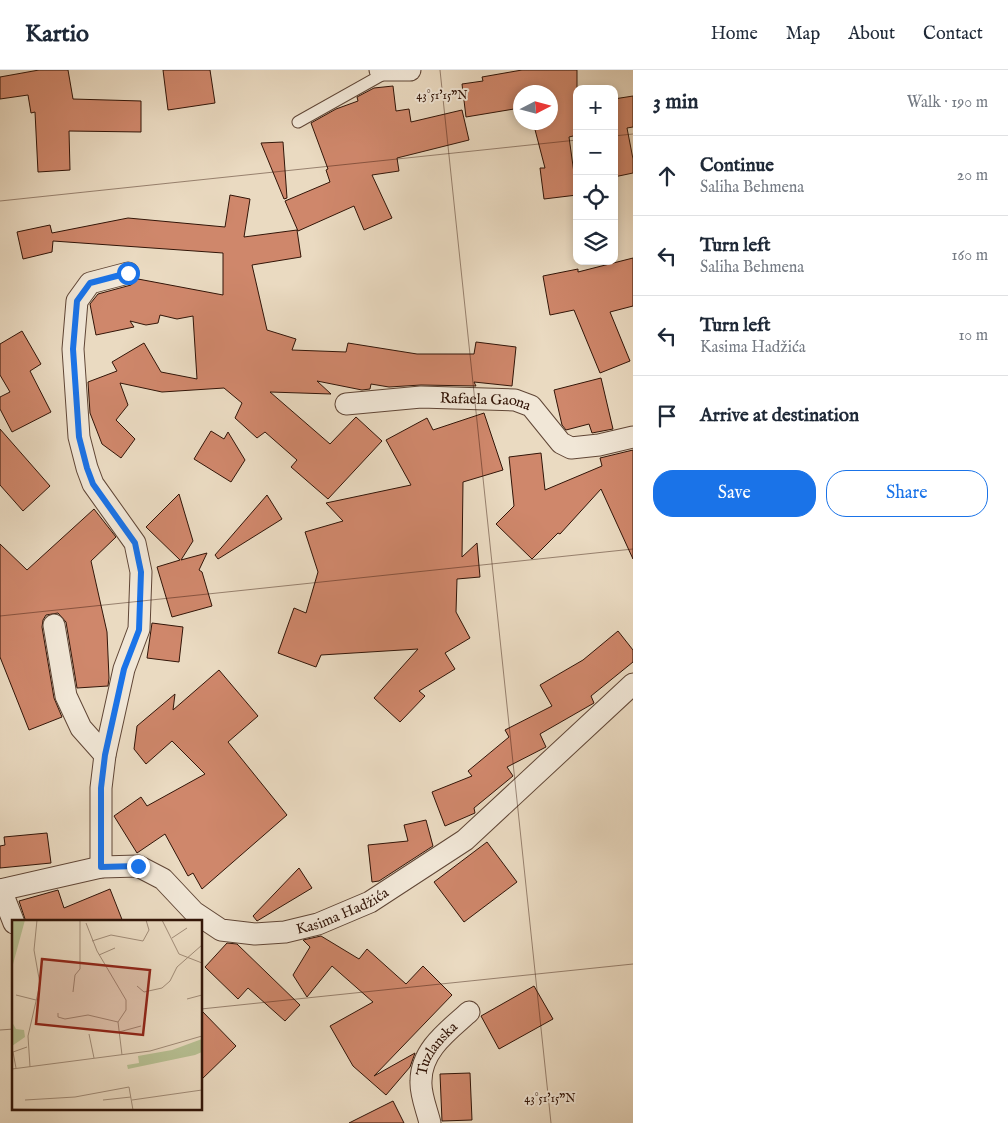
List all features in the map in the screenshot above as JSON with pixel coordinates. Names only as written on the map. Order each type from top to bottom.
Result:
[{"type":"street","points":[[384,71],[410,70]]},
{"type":"street","points":[[101,867],[101,788],[105,755],[124,669],[139,630],[141,572],[135,543],[93,484],[87,468],[79,437],[73,349],[77,301],[90,283],[128,273]]},
{"type":"street","name":"Rafaela Gaona","points":[[346,404],[421,397],[515,400],[531,406],[560,443],[571,448],[600,445],[633,437]]},
{"type":"street","points":[[54,625],[66,696],[80,728],[105,755]]},
{"type":"street","name":"Kasima Hadžića","points":[[0,890],[101,867],[138,866],[163,879],[194,912],[221,930],[255,934],[285,932],[318,924],[370,902],[465,840],[633,684]]},
{"type":"street","points":[[0,890],[13,920]]},
{"type":"street","name":"Tuzlanska","points":[[430,1123],[420,1082],[424,1060],[435,1044],[468,1012]]},
{"type":"lane","points":[[298,122],[384,71]]},
{"type":"building","points":[[39,70],[68,70],[73,99],[141,101],[141,132],[69,131],[70,170],[38,172],[35,112],[31,113],[28,95],[0,99],[0,77]]},
{"type":"building","points":[[163,70],[210,70],[215,103],[168,110]]},
{"type":"building","points":[[522,70],[577,70],[577,85],[573,85],[573,136],[569,137],[573,166],[573,195],[544,199],[540,168],[545,168],[535,130],[558,130],[558,85],[513,85],[513,109],[466,117],[462,84],[483,81],[482,77]]},
{"type":"building","points":[[393,86],[396,111],[409,109],[411,122],[462,110],[469,140],[397,158],[399,171],[372,175],[392,218],[364,230],[354,206],[298,231],[285,201],[330,182],[326,170],[328,169],[311,123],[336,109],[358,101],[357,97],[374,88]]},
{"type":"building","points":[[633,96],[633,127],[627,128],[633,159],[633,173],[618,176],[618,130],[618,98]]},
{"type":"building","points":[[283,142],[287,198],[284,199],[261,143]]},
{"type":"building","points":[[230,195],[250,199],[244,237],[297,230],[301,257],[252,265],[267,330],[296,339],[292,350],[346,352],[348,343],[417,354],[474,354],[476,342],[516,347],[512,386],[474,382],[476,386],[421,385],[389,387],[371,384],[370,389],[362,390],[317,381],[331,394],[270,392],[330,444],[356,417],[382,441],[328,499],[291,467],[297,460],[265,432],[257,438],[235,418],[242,403],[224,388],[162,392],[120,383],[128,405],[116,420],[135,439],[121,458],[102,444],[90,413],[88,382],[117,371],[112,362],[144,343],[161,372],[197,379],[193,316],[177,319],[160,315],[158,323],[146,325],[130,321],[134,327],[96,335],[90,304],[98,294],[131,285],[138,279],[223,295],[223,253],[53,241],[52,252],[23,259],[17,232],[50,225],[52,233],[128,218],[225,227]]},
{"type":"building","points":[[633,258],[633,306],[610,312],[630,361],[600,373],[574,310],[550,315],[543,276],[578,269],[578,272],[606,265],[618,265],[618,262]]},
{"type":"building","points":[[22,331],[41,364],[30,371],[51,412],[12,432],[0,409],[0,397],[10,392],[0,375],[0,344]]},
{"type":"building","points":[[601,378],[613,429],[592,433],[589,424],[566,430],[562,425],[554,390]]},
{"type":"building","points":[[484,413],[503,470],[463,482],[462,557],[477,543],[480,577],[457,579],[456,612],[470,638],[445,653],[455,669],[419,691],[425,696],[400,722],[374,698],[418,649],[321,655],[316,667],[278,653],[294,608],[306,613],[318,572],[305,532],[343,521],[326,503],[411,485],[386,440],[427,418],[433,430]]},
{"type":"building","points":[[0,429],[50,486],[23,511],[0,485]]},
{"type":"building","points":[[211,431],[224,439],[228,432],[245,460],[231,482],[194,459]]},
{"type":"building","points":[[633,450],[633,559],[601,489],[560,534],[558,533],[532,559],[496,524],[514,506],[509,457],[541,453],[545,490],[602,466],[600,458]]},
{"type":"building","points":[[179,494],[193,541],[181,560],[207,553],[199,570],[202,572],[212,606],[172,617],[157,567],[180,560],[146,527]]},
{"type":"building","points":[[267,495],[282,519],[218,559],[215,555]]},
{"type":"building","points":[[94,509],[116,537],[91,561],[107,632],[108,686],[77,688],[66,622],[58,613],[46,615],[42,627],[54,698],[62,717],[29,730],[0,657],[0,544],[27,570]]},
{"type":"building","points":[[152,623],[183,627],[179,662],[147,658]]},
{"type":"building","points":[[618,631],[633,650],[633,662],[591,696],[594,703],[540,734],[546,747],[507,767],[513,776],[474,808],[475,813],[445,826],[432,792],[472,776],[468,771],[509,737],[505,730],[552,706],[540,685],[583,660]]},
{"type":"building","points":[[219,670],[258,716],[228,742],[287,815],[202,889],[193,873],[188,876],[165,834],[137,853],[114,816],[141,797],[147,806],[205,774],[172,741],[146,764],[134,749],[137,726],[175,694],[173,710]]},
{"type":"building","points":[[426,820],[433,846],[379,881],[372,882],[368,845],[408,841],[404,825]]},
{"type":"building","points":[[47,833],[51,863],[0,868],[0,846],[5,845],[4,837]]},
{"type":"building","points":[[487,842],[517,882],[464,922],[434,882]]},
{"type":"building","points":[[299,868],[312,888],[257,921],[253,916]]},
{"type":"building","points":[[110,889],[122,920],[25,920],[19,901],[58,890],[64,908]]},
{"type":"building","points":[[321,936],[359,959],[367,949],[406,984],[423,966],[452,995],[374,1076],[415,1053],[410,1067],[386,1095],[353,1066],[330,1026],[373,1002],[332,966],[307,997],[293,975],[310,947],[303,940]]},
{"type":"building","points":[[227,943],[237,944],[300,1005],[285,1021],[248,988],[238,999],[205,967]]},
{"type":"building","points":[[534,986],[553,1019],[499,1049],[481,1016]]},
{"type":"building","points":[[202,1011],[236,1046],[202,1079]]},
{"type":"building","points":[[470,1073],[472,1120],[442,1121],[440,1074]]},
{"type":"building","points":[[393,1101],[404,1123],[349,1123]]},
{"type":"route","points":[[128,273],[90,283],[77,301],[73,349],[79,437],[87,468],[93,484],[135,543],[141,572],[139,630],[124,669],[105,755],[101,788],[101,867],[138,866]]}]
